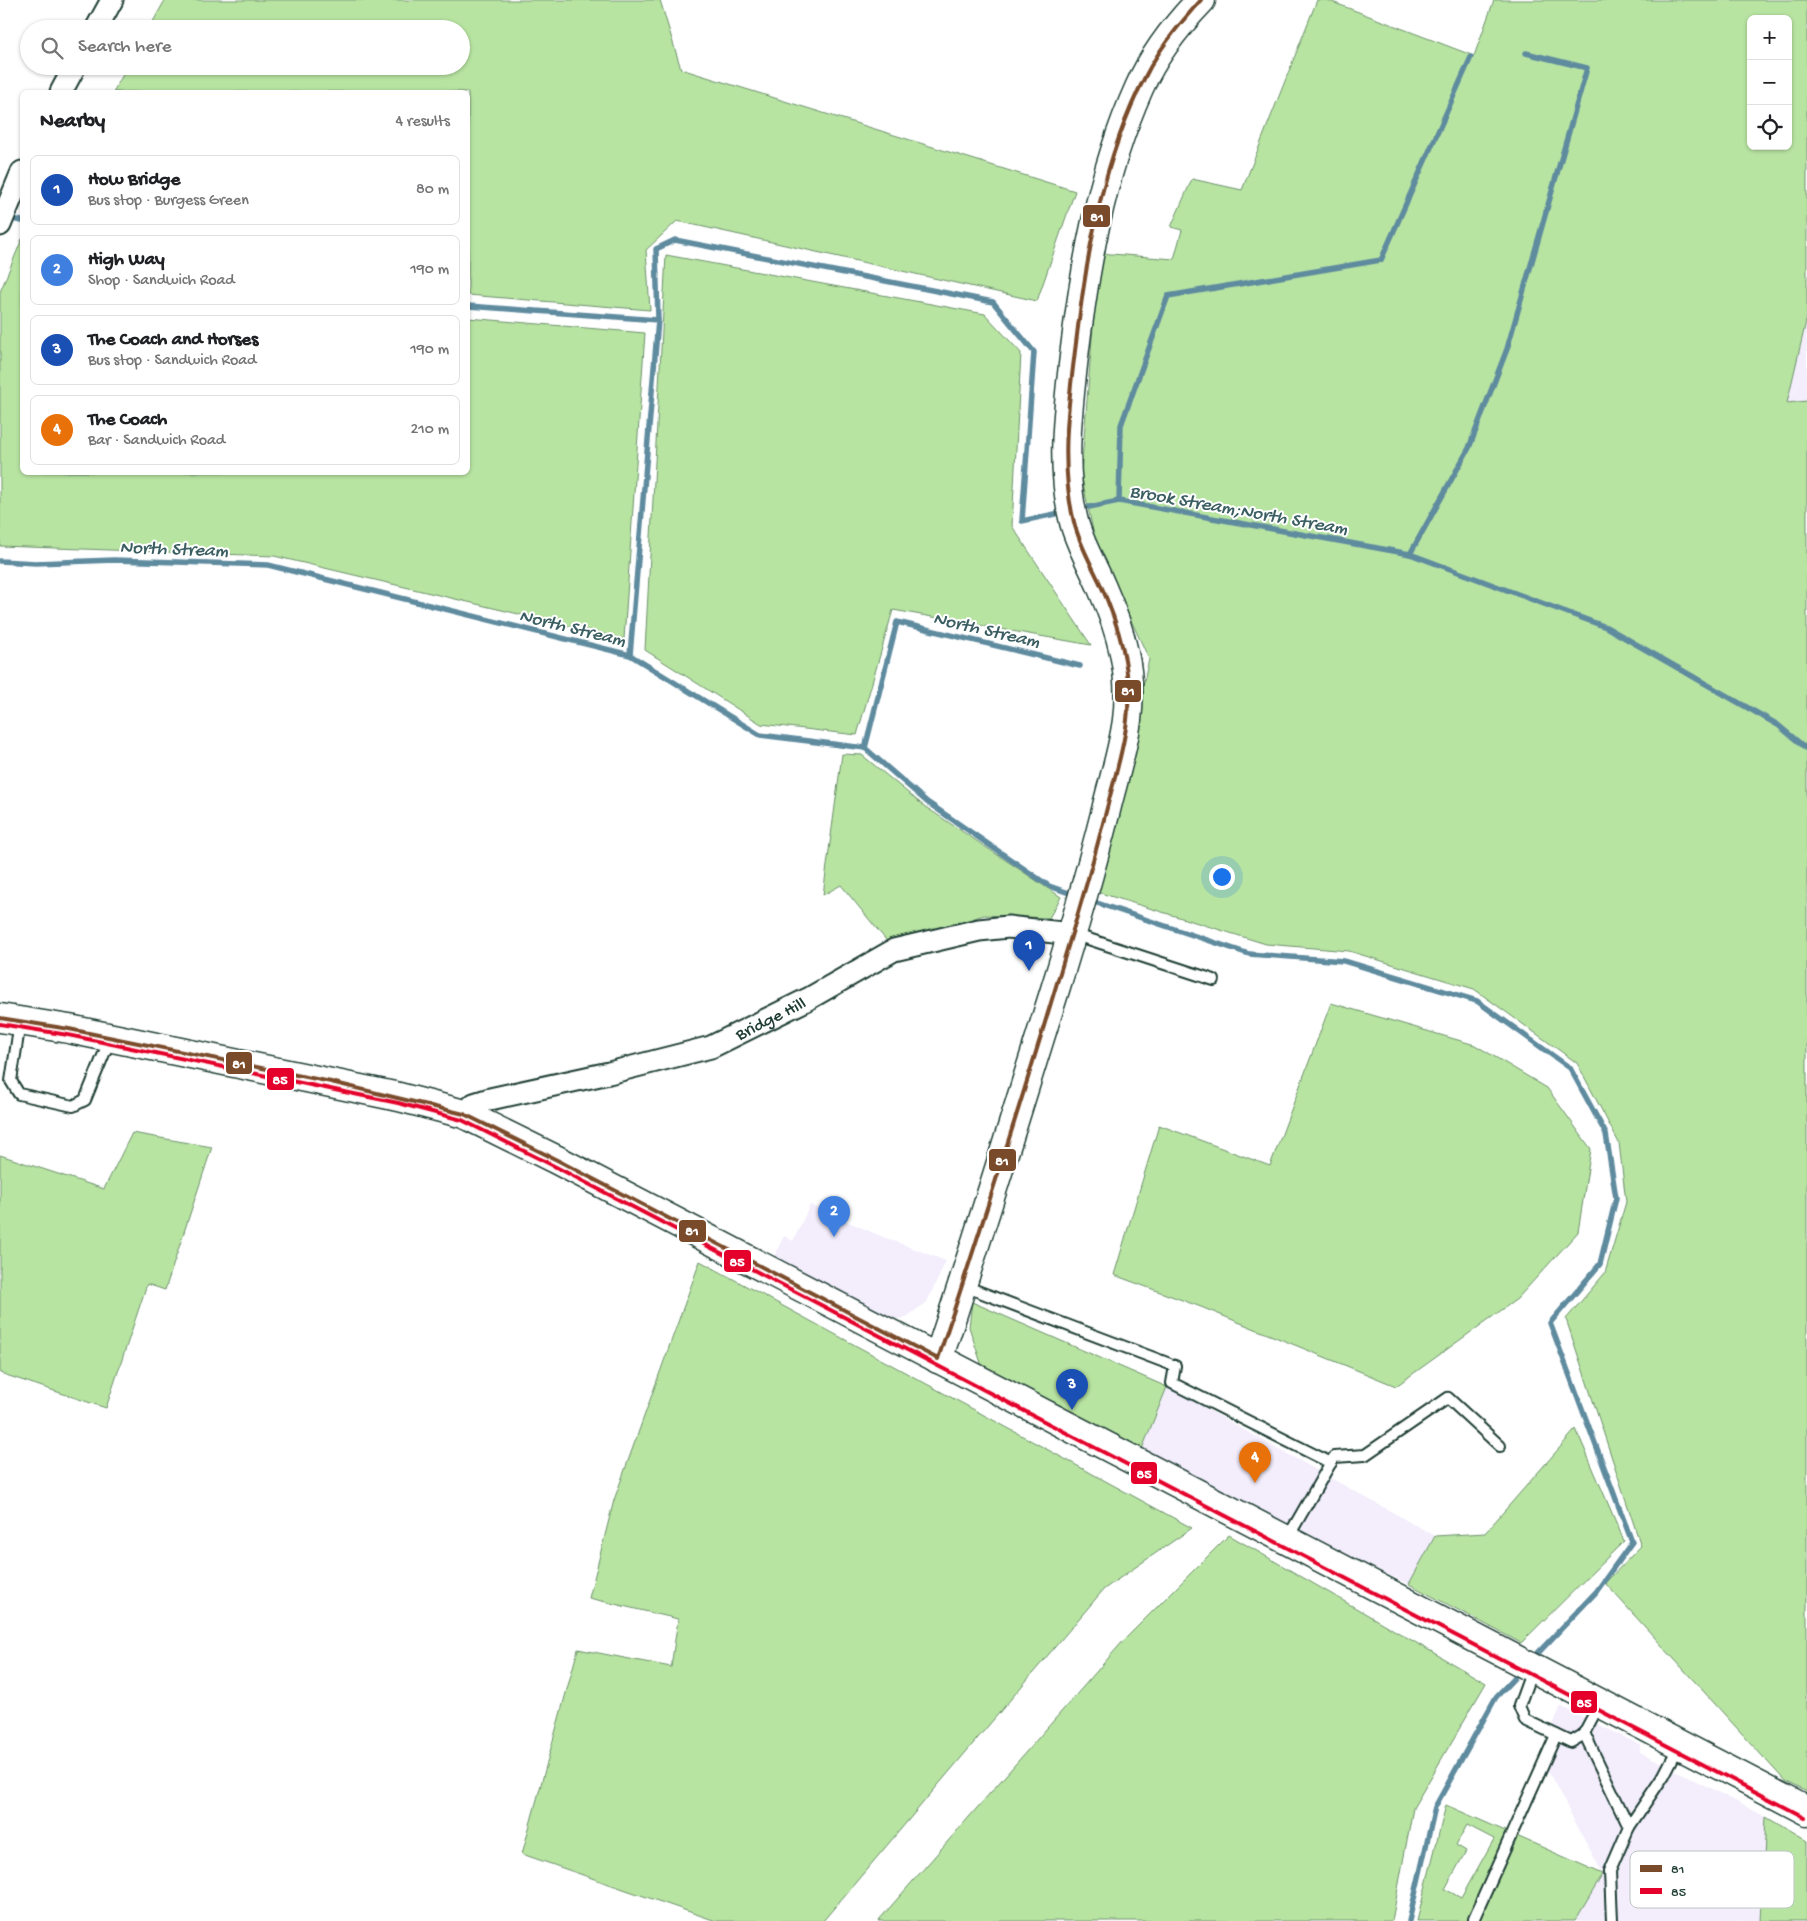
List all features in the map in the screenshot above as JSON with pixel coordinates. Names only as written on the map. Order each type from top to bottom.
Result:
[{"type":"main road","points":[[938,1359],[963,1286],[1079,910],[1126,725],[1130,688],[1127,664],[1118,630],[1074,524],[1068,492],[1065,460],[1068,410],[1076,335],[1095,229],[1119,138],[1141,84],[1165,45],[1201,0]]},
{"type":"main road","points":[[10,1019],[331,1082],[464,1114],[557,1160],[1807,1811]]},
{"type":"street","points":[[101,20],[112,0]]},
{"type":"street","points":[[62,90],[71,75]]},
{"type":"street","points":[[0,225],[20,176]]},
{"type":"street","name":"Bridge Hill","points":[[464,1114],[474,1104],[490,1098],[609,1073],[712,1047],[808,998],[894,950],[979,930],[1008,927],[1079,910]]},
{"type":"lane","points":[[1079,910],[1214,980]]},
{"type":"lane","points":[[10,1019],[11,1081],[19,1094],[73,1106],[85,1100],[111,1038]]},
{"type":"lane","points":[[963,1286],[1175,1366],[1172,1383],[1331,1463]]},
{"type":"lane","points":[[1287,1541],[1334,1457],[1365,1455],[1448,1398],[1500,1446]]},
{"type":"lane","points":[[1533,1669],[1519,1706],[1525,1720],[1572,1742],[1584,1733],[1600,1704]]},
{"type":"lane","points":[[1584,1733],[1628,1827]]},
{"type":"lane","points":[[1474,1921],[1556,1735]]},
{"type":"lane","points":[[1612,1921],[1610,1871],[1628,1827],[1664,1775],[1680,1745]]},
{"type":"shaded area","points":[[1807,317],[1807,401],[1787,403]]},
{"type":"shaded area","points":[[810,1205],[878,1235],[946,1261],[927,1302],[905,1318],[877,1323],[769,1267],[784,1236],[793,1241]]},
{"type":"shaded area","points":[[1167,1387],[1435,1536],[1409,1584],[1298,1533],[1140,1454]]},
{"type":"shaded area","points":[[1561,1706],[1640,1745],[1640,1752],[1766,1817],[1764,1851],[1630,1851],[1630,1908],[1762,1908],[1761,1921],[1575,1921],[1603,1874],[1540,1756]]},
{"type":"green space","points":[[165,0],[660,0],[681,69],[1075,191],[1037,301],[677,221],[646,250],[650,310],[470,295],[470,90],[114,90],[123,75],[470,75],[470,20],[154,20]]},
{"type":"green space","points":[[1317,0],[1327,0],[1474,56],[1494,0],[1807,0],[1807,317],[1787,403],[1807,401],[1807,1792],[1785,1781],[1605,1583],[1641,1546],[1566,1319],[1605,1273],[1626,1202],[1619,1143],[1577,1063],[1474,989],[1349,951],[1266,944],[1097,892],[1149,659],[1096,545],[1081,474],[1099,253],[1174,259],[1182,230],[1171,227],[1192,179],[1242,190]]},
{"type":"green space","points":[[20,244],[20,475],[470,475],[470,318],[645,333],[624,639],[274,556],[0,546],[0,292]]},
{"type":"green space","points":[[666,255],[985,314],[1021,353],[1012,526],[1091,645],[893,610],[857,735],[761,724],[645,650]]},
{"type":"green space","points":[[842,754],[862,755],[924,806],[1061,897],[1049,918],[984,915],[890,945],[841,885],[823,895]]},
{"type":"green space","points":[[1331,1003],[1475,1045],[1547,1088],[1591,1149],[1578,1232],[1517,1299],[1396,1386],[1201,1307],[1114,1275],[1159,1125],[1270,1166]]},
{"type":"green space","points":[[132,1133],[212,1147],[165,1290],[147,1284],[106,1408],[0,1373],[0,1155],[104,1189]]},
{"type":"green space","points":[[700,1261],[1192,1528],[1104,1589],[823,1921],[716,1921],[522,1854],[578,1649],[671,1667],[678,1619],[589,1598],[614,1500]]},
{"type":"green space","points":[[972,1302],[1167,1387],[1140,1454],[982,1366],[969,1327]]},
{"type":"green space","points":[[1576,1429],[1624,1541],[1521,1643],[1409,1584],[1435,1536],[1485,1533]]},
{"type":"green space","points":[[1229,1535],[1486,1683],[1413,1808],[1392,1921],[878,1921],[1125,1639]]},
{"type":"green space","points":[[1446,1805],[1603,1874],[1575,1921],[1417,1921]],"holes":[[[1467,1825],[1494,1839],[1461,1898],[1445,1889],[1466,1851],[1456,1845]]]},
{"type":"green space","points":[[1766,1817],[1807,1841],[1807,1921],[1761,1921],[1762,1908],[1794,1908],[1794,1851],[1764,1851]]},
{"type":"waterway","points":[[1410,554],[1469,448],[1507,349],[1587,68],[1526,53]]},
{"type":"waterway","name":"Brook Stream;North Stream","points":[[1471,57],[1381,260],[1168,296],[1121,425],[1119,501],[1410,554],[1606,627],[1778,725],[1807,749]]},
{"type":"waterway","points":[[7,218],[20,221]]},
{"type":"waterway","points":[[658,320],[656,249],[675,240],[993,302],[1034,352],[1022,521],[1055,514]]},
{"type":"waterway","points":[[470,306],[658,320],[630,655]]},
{"type":"waterway","points":[[1089,507],[1119,501]]},
{"type":"waterway","name":"North Stream","points":[[0,561],[36,563],[114,560],[268,565],[630,655],[760,735],[865,748]]},
{"type":"waterway","name":"North Stream","points":[[865,748],[897,622],[1080,666]]},
{"type":"waterway","points":[[865,748],[927,802],[1049,886],[1075,895]]},
{"type":"waterway","points":[[1088,900],[1249,954],[1344,961],[1477,1001],[1570,1068],[1606,1134],[1616,1198],[1600,1264],[1550,1323],[1632,1542],[1596,1592],[1538,1653]]},
{"type":"waterway","points":[[1409,1921],[1435,1807],[1496,1697],[1514,1678]]},
{"type":"transit line","name":"81","points":[[0,1018],[69,1029],[331,1082],[464,1114],[557,1160],[938,1359],[1019,1108],[1077,918],[1124,741],[1127,720],[1128,684],[1123,649],[1113,614],[1079,537],[1070,501],[1066,458],[1070,393],[1079,316],[1091,245],[1098,210],[1118,140],[1146,75],[1171,36],[1201,0]]},
{"type":"transit line","name":"85","points":[[0,1024],[68,1035],[398,1103],[462,1120],[554,1166],[1804,1817]]},
{"type":"place","name":"How Bridge","points":[[1029,971]]},
{"type":"place","name":"High Way","points":[[834,1237]]},
{"type":"place","name":"The Coach and Horses","points":[[1072,1410]]},
{"type":"place","name":"The Coach","points":[[1255,1483]]}]
